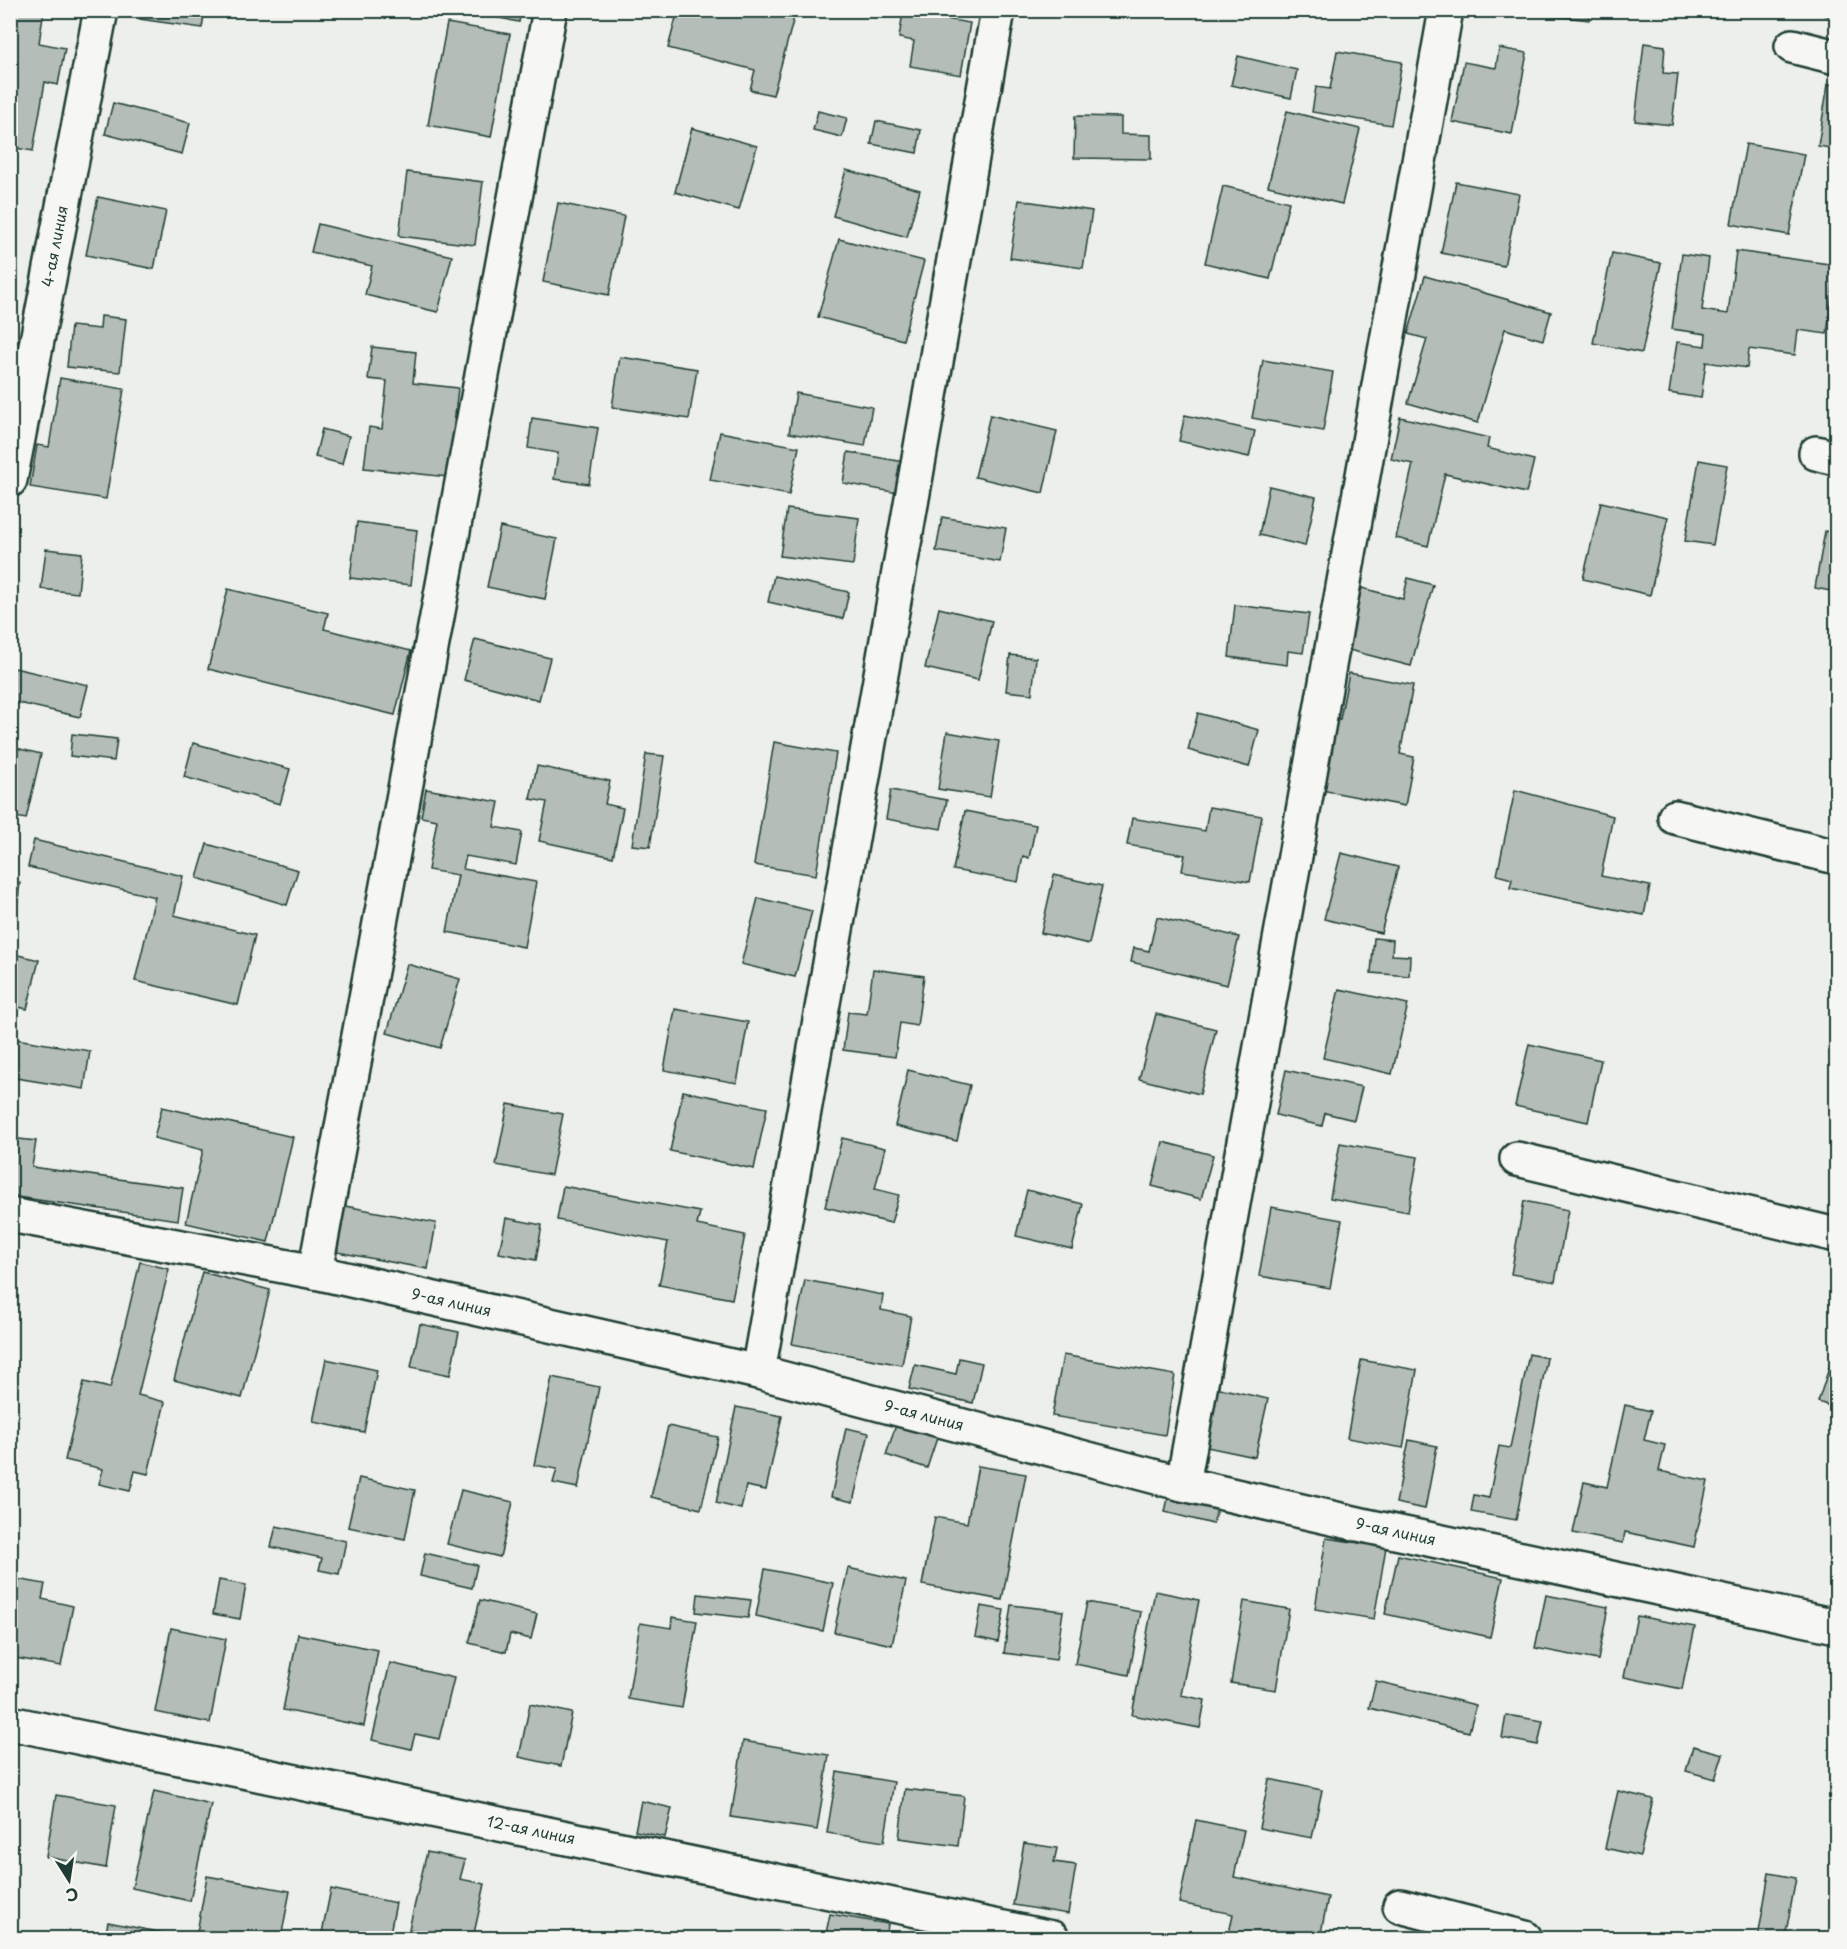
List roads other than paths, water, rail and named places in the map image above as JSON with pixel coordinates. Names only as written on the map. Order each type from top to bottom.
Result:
[{"type":"street","name":"4-ая линия","points":[[10,480],[101,10]]},
{"type":"street","points":[[315,1272],[550,10]]},
{"type":"street","points":[[758,1372],[998,10]]},
{"type":"street","points":[[1183,1484],[1446,10]]},
{"type":"street","points":[[1792,46],[1836,57]]},
{"type":"street","points":[[1675,817],[1836,857]]},
{"type":"street","points":[[1518,1159],[1836,1235]]},
{"type":"street","name":"9-ая линия","points":[[10,1215],[315,1272],[758,1372],[1183,1484],[1413,1536],[1836,1626]]},
{"type":"street","name":"12-ая линия","points":[[10,1723],[1052,1938]]},
{"type":"street","points":[[1400,1906],[1525,1938]]}]
